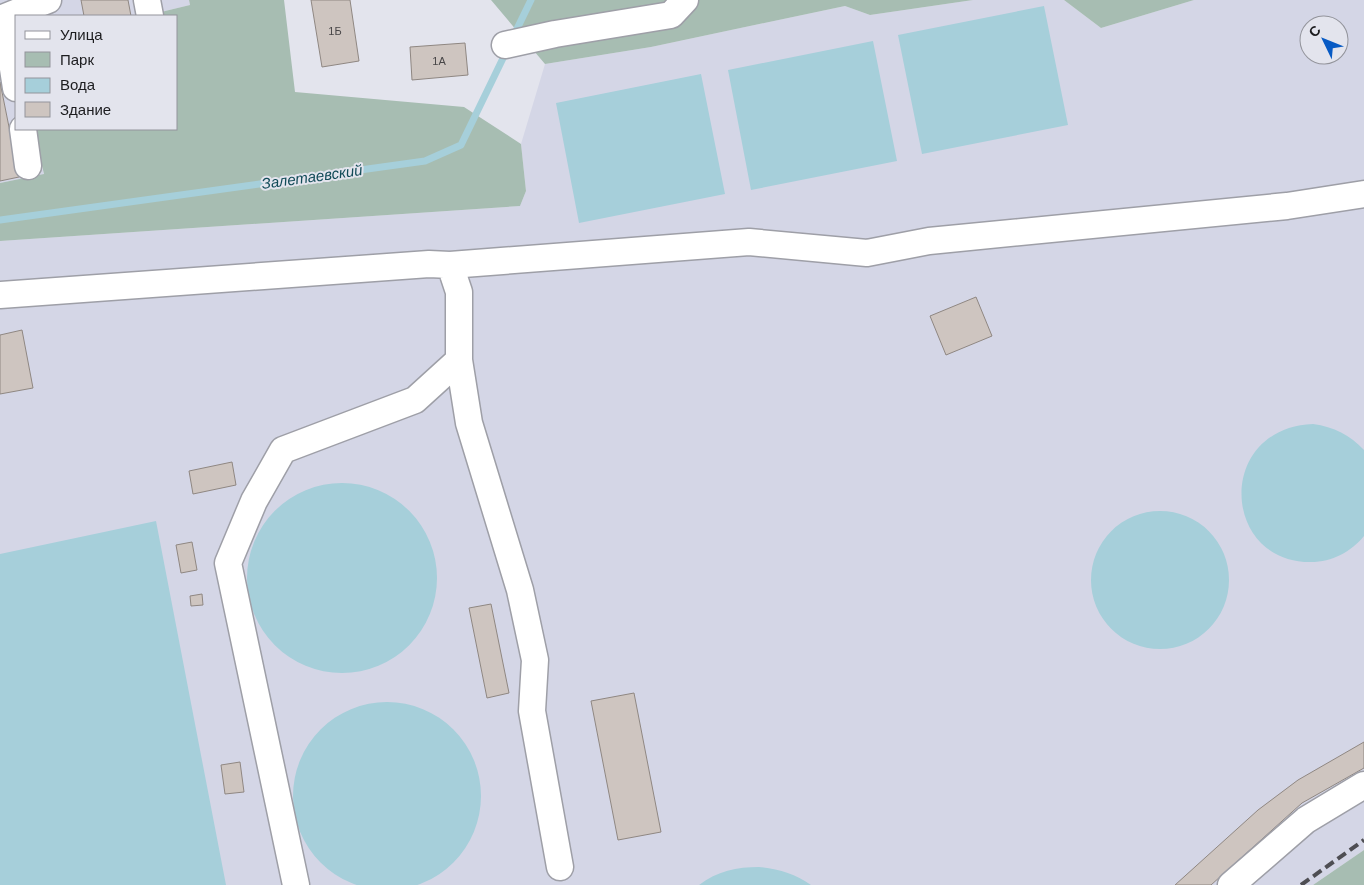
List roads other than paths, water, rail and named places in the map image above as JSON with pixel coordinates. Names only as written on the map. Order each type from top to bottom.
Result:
[{"type":"lane","points":[[15,82],[5,17],[48,0],[55,15]]},
{"type":"lane","points":[[147,0],[150,15]]},
{"type":"lane","points":[[505,45],[555,34],[671,15],[685,0]]},
{"type":"lane","points":[[22,130],[28,166]]},
{"type":"lane","points":[[0,295],[419,264],[450,265],[749,242],[867,253],[929,241],[1287,206],[1364,194]]},
{"type":"lane","points":[[450,265],[459,292],[459,360],[469,423],[520,590],[535,660],[532,711],[560,867]]},
{"type":"lane","points":[[296,885],[228,563],[254,501],[283,450],[415,400],[459,360]]},
{"type":"lane","points":[[1231,885],[1306,820],[1364,786]]},
{"type":"water","points":[[1044,6],[1068,125],[922,154],[898,35]]},
{"type":"water","points":[[873,41],[897,161],[751,190],[728,70]]},
{"type":"water","points":[[701,74],[725,194],[579,223],[556,103]]},
{"type":"water","points":[[1313,424],[1341,432],[1364,450],[1364,536],[1347,551],[1334,558],[1319,562],[1281,557],[1260,541],[1246,520],[1242,495],[1246,470],[1259,447],[1281,431]]},
{"type":"water","points":[[333,483],[351,483],[370,487],[387,494],[409,511],[421,525],[430,542],[437,569],[437,587],[430,614],[421,631],[409,645],[387,662],[370,669],[351,673],[333,673],[314,669],[297,662],[275,645],[263,631],[251,606],[247,587],[247,569],[251,550],[258,533],[275,511],[289,499],[314,487]]},
{"type":"water","points":[[1160,511],[1186,516],[1209,531],[1224,554],[1229,580],[1224,606],[1209,629],[1186,644],[1160,649],[1134,644],[1111,629],[1096,606],[1091,580],[1096,554],[1111,531],[1134,516]]},
{"type":"water","points":[[156,521],[226,885],[0,885],[0,554]]},
{"type":"water","points":[[369,703],[405,703],[432,713],[447,723],[460,736],[470,751],[480,778],[480,814],[466,848],[454,863],[439,875],[414,886],[360,886],[335,875],[320,863],[308,848],[294,814],[294,778],[308,744],[320,729],[335,717]]},
{"type":"water","points":[[759,867],[786,873],[811,885],[699,885],[713,876],[728,871]]},
{"type":"waterway","name":"Залетаевский","points":[[514,35],[531,0]]},
{"type":"waterway","name":"Залетаевский","points":[[0,220],[425,161],[461,145],[507,50]]},
{"type":"railway","points":[[1301,885],[1364,840]]}]
